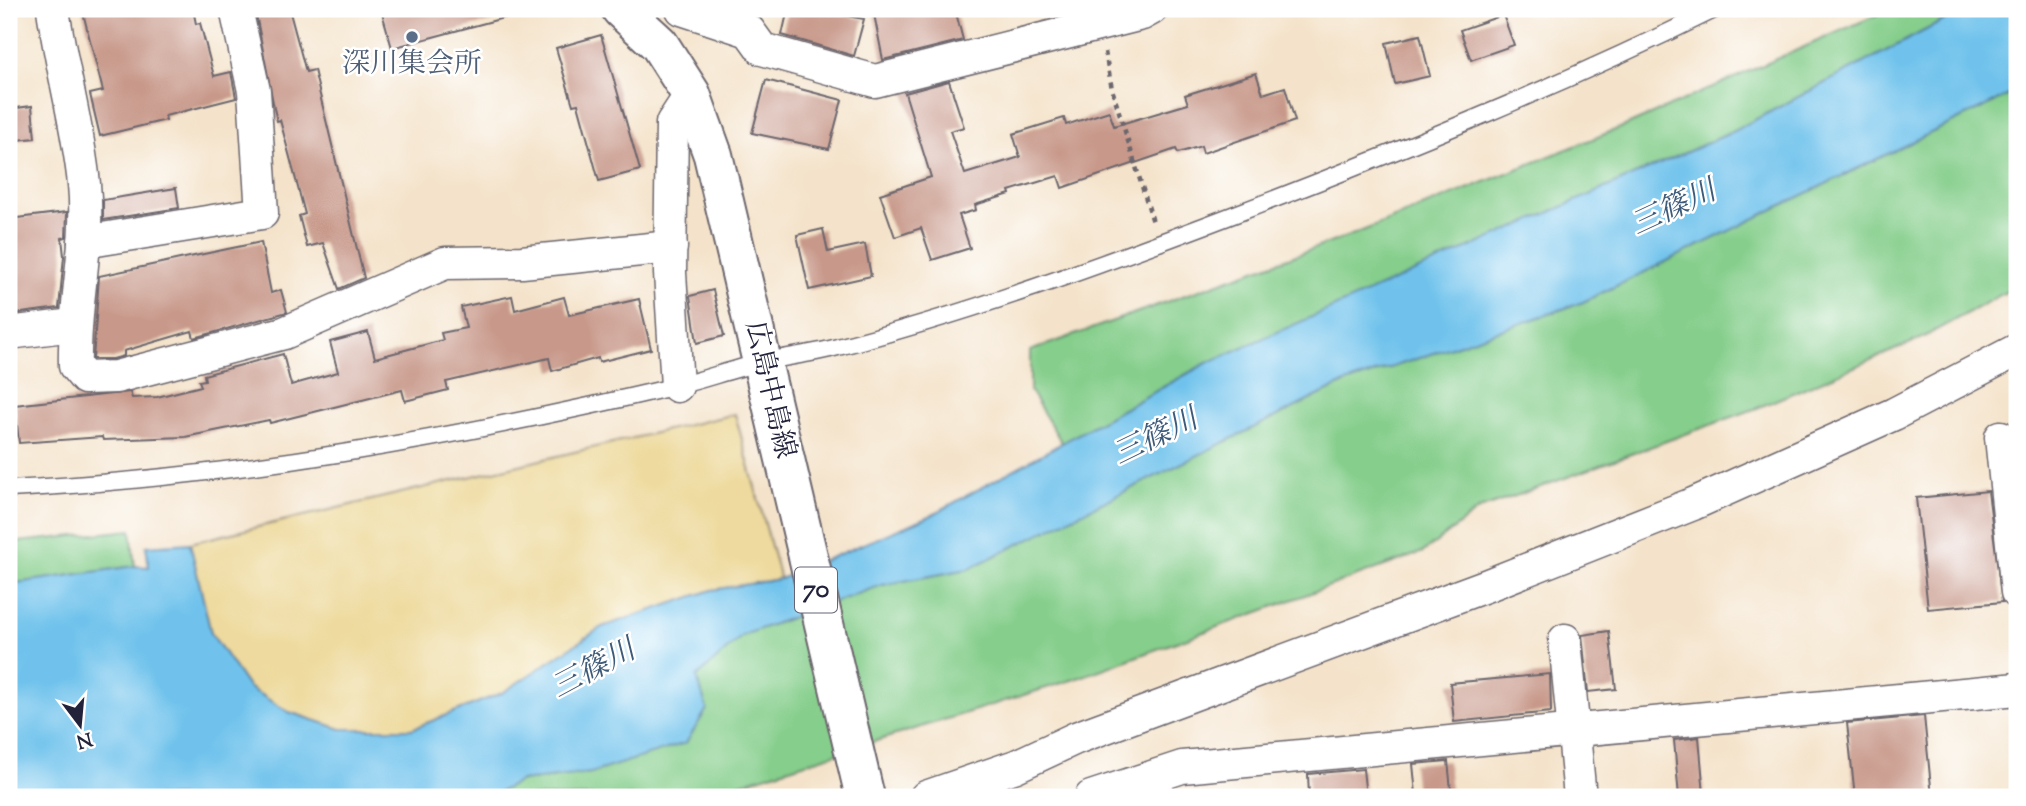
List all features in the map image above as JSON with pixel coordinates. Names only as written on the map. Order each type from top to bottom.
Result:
[{"type":"main road","name":"広島中島線","points":[[621,9],[659,44],[691,94],[713,155],[865,797]]},
{"type":"street","points":[[53,9],[84,184],[84,261],[74,325],[75,366],[85,378],[116,377],[284,333],[445,263],[522,262],[671,247]]},
{"type":"street","points":[[84,242],[262,213],[254,91],[236,9]]},
{"type":"street","points":[[682,9],[754,20],[762,49],[875,81],[1100,25],[1151,9]]},
{"type":"street","points":[[677,386],[671,247],[672,123],[691,94]]},
{"type":"street","points":[[9,333],[74,325]]},
{"type":"street","points":[[926,797],[1016,766],[1076,738],[1488,585],[1693,504],[1894,414],[2017,350]]},
{"type":"street","points":[[2007,449],[2017,592]]},
{"type":"street","points":[[1565,640],[1580,797]]},
{"type":"street","points":[[1091,797],[1182,767],[2017,689]]},
{"type":"lane","points":[[9,489],[71,486],[295,462],[556,413],[677,386],[765,372],[828,349],[956,312],[1160,243],[1368,164],[1508,106],[1716,9]]},
{"type":"path","points":[[1100,25],[1112,89],[1157,234]]},
{"type":"green space","points":[[1890,9],[1966,9],[1728,134],[1205,364],[1062,443],[1030,391],[1030,351],[1357,233],[1625,126]]},
{"type":"green space","points":[[2017,91],[2017,286],[1918,340],[1757,408],[1480,509],[1423,552],[1075,679],[700,796],[488,797],[521,781],[591,773],[743,635],[882,585],[968,569],[1340,385],[1583,302]]},
{"type":"green space","points":[[131,530],[135,566],[9,584],[9,543]]},
{"type":"sand","points":[[735,414],[780,579],[712,590],[602,627],[502,693],[411,729],[341,729],[289,712],[248,687],[211,633],[190,543]]},
{"type":"water","name":"三篠川","points":[[1966,9],[2017,9],[2017,91],[1583,302],[1340,385],[968,569],[882,585],[743,635],[697,677],[707,709],[686,743],[591,773],[521,781],[488,797],[9,797],[9,584],[135,566],[149,567],[146,546],[190,543],[211,633],[248,687],[289,712],[341,729],[412,729],[502,693],[602,627],[712,590],[780,579],[930,516],[1205,364],[1728,134]]},
{"type":"building","points":[[82,9],[193,9],[196,24],[200,23],[214,76],[231,72],[236,98],[165,116],[166,120],[100,136],[90,94],[103,91]]},
{"type":"building","points":[[255,9],[289,9],[306,72],[314,70],[364,278],[339,289],[323,243],[307,247],[299,216],[305,214],[280,120],[277,121]]},
{"type":"building","name":"深川集会所","points":[[381,9],[510,9],[511,16],[392,48]]},
{"type":"building","points":[[788,9],[807,9],[864,19],[854,56],[782,35]]},
{"type":"building","points":[[873,9],[955,9],[963,40],[883,60]]},
{"type":"building","points":[[1503,15],[1514,45],[1471,60],[1460,30]]},
{"type":"building","points":[[601,35],[640,170],[599,181],[578,104],[573,105],[556,48]]},
{"type":"building","points":[[1420,35],[1430,76],[1395,84],[1386,43]]},
{"type":"building","points":[[1256,73],[1263,94],[1285,87],[1295,121],[1203,153],[1201,146],[1178,153],[1176,149],[1062,188],[1058,176],[1009,191],[1010,194],[975,205],[976,210],[959,215],[970,248],[932,260],[921,228],[895,237],[880,194],[931,177],[905,93],[949,81],[964,127],[950,131],[965,174],[1020,157],[1013,134],[1064,118],[1066,125],[1109,111],[1114,126],[1188,104],[1185,95]]},
{"type":"building","points":[[766,80],[842,100],[829,149],[752,133]]},
{"type":"building","points":[[32,106],[35,138],[9,141],[9,109]]},
{"type":"building","points":[[176,188],[179,208],[103,220],[103,200]]},
{"type":"building","points":[[67,212],[66,237],[62,238],[64,256],[59,308],[13,314],[9,284],[9,219]]},
{"type":"building","points":[[823,229],[828,252],[865,244],[871,276],[809,290],[797,235]]},
{"type":"building","points":[[261,242],[271,293],[281,290],[287,312],[194,338],[192,331],[124,351],[124,356],[113,359],[93,359],[99,276]]},
{"type":"building","points":[[713,290],[724,336],[697,343],[690,296]]},
{"type":"building","points":[[512,296],[515,310],[564,297],[569,315],[639,299],[651,349],[599,362],[598,358],[552,371],[549,358],[446,382],[448,390],[405,401],[402,390],[270,423],[269,420],[185,437],[103,440],[102,437],[19,443],[15,405],[130,392],[132,398],[157,397],[201,386],[199,381],[205,380],[204,375],[283,354],[291,385],[338,372],[330,342],[368,332],[375,358],[443,340],[441,333],[466,328],[461,307]]},
{"type":"building","points":[[1988,491],[2002,602],[1928,609],[1916,498]]},
{"type":"building","points":[[1609,631],[1616,689],[1588,692],[1582,635]]},
{"type":"building","points":[[1550,674],[1551,712],[1454,722],[1450,683]]},
{"type":"building","points":[[1924,716],[1932,797],[1855,797],[1847,723]]},
{"type":"building","points":[[1699,737],[1704,795],[1679,797],[1674,740]]},
{"type":"building","points":[[1448,761],[1451,790],[1416,794],[1413,764]]},
{"type":"building","points":[[1363,769],[1366,797],[1309,797],[1308,774]]},
{"type":"place","name":"深川集会所","points":[[412,37]]}]
